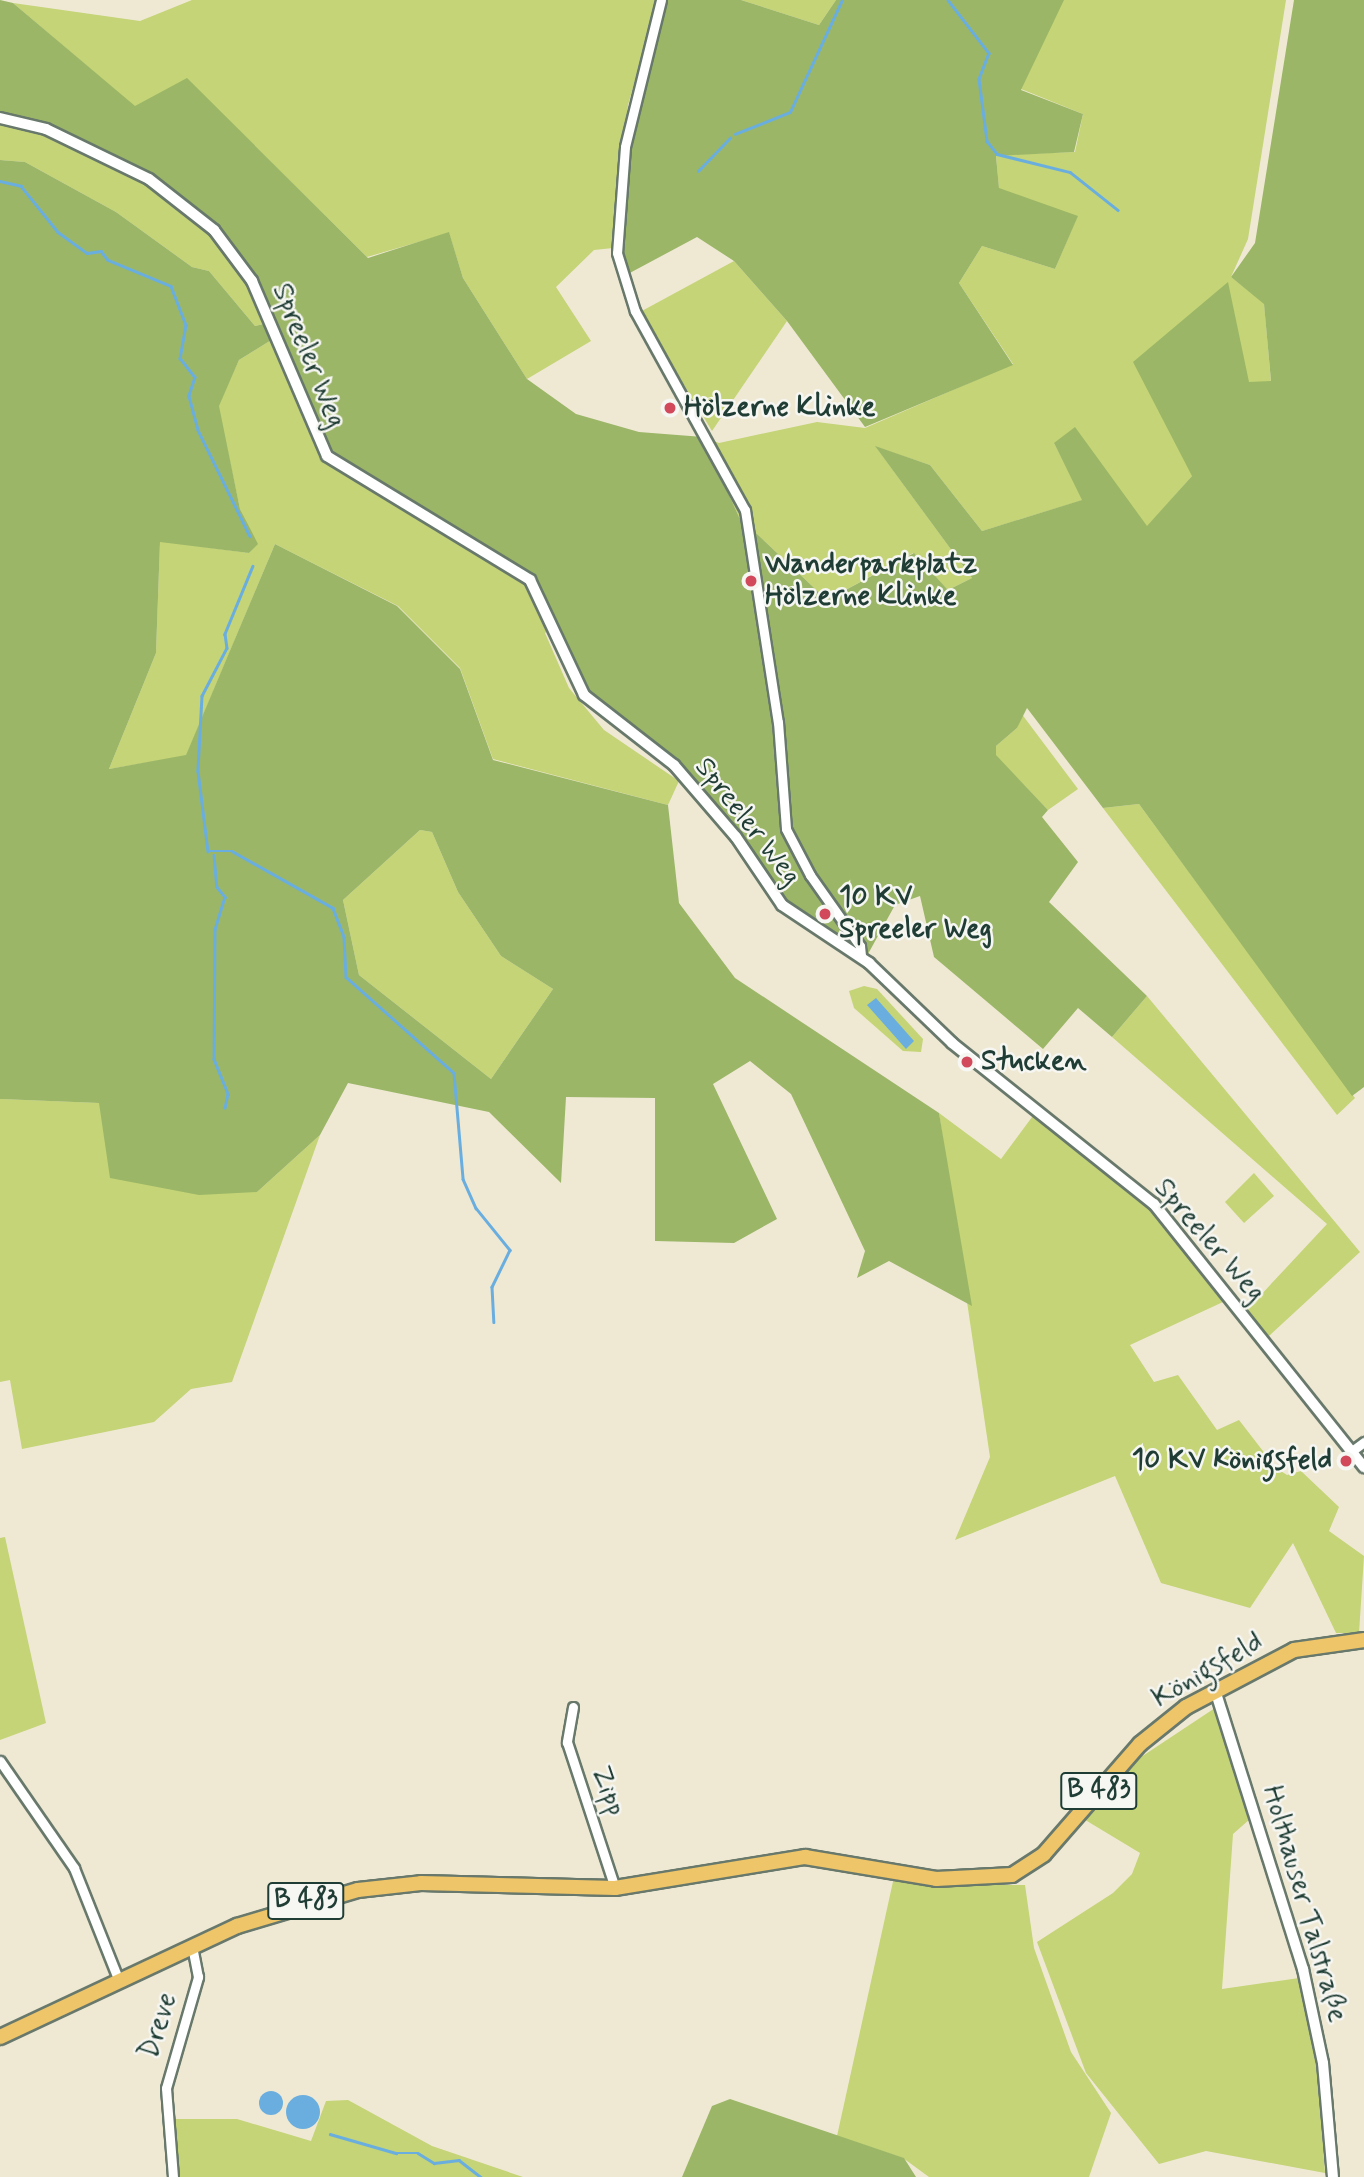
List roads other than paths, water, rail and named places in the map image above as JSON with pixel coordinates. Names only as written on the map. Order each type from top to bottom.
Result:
[{"type":"main road","name":"Königsfeld","points":[[615,1888],[769,1859],[828,1857],[936,1879],[1012,1875],[1044,1854],[1140,1744],[1215,1690],[1294,1650],[1360,1640]]},
{"type":"main road","name":"B 483","points":[[0,2037],[275,1910],[358,1889],[421,1883],[615,1888]]},
{"type":"street","points":[[661,0],[625,147],[617,253],[635,312],[743,503],[778,722],[786,829],[810,875],[860,946],[861,956]]},
{"type":"street","name":"Spreeler Weg","points":[[0,118],[46,129],[149,179],[214,230],[252,281],[327,456],[524,575],[542,596],[564,663],[584,695],[674,765],[741,843],[772,895],[861,956],[952,1043],[1154,1204],[1364,1467]]},
{"type":"street","points":[[1352,1451],[1364,1442]]},
{"type":"street","name":"Holthauser Talstraße","points":[[1215,1690],[1303,1969],[1323,2063],[1333,2177]]},
{"type":"street","name":"Zipp","points":[[573,1707],[569,1749],[615,1888]]},
{"type":"street","name":"Dreve","points":[[0,1761],[74,1868],[119,1981]]},
{"type":"street","name":"Dreve","points":[[173,2177],[164,2120],[171,2055],[198,1976],[192,1947]]},
{"type":"water","points":[[876,998],[914,1041],[906,1049],[867,1005]]},
{"type":"water","points":[[271,2091],[282,2098],[283,2103],[276,2114],[271,2115],[260,2108],[259,2103],[266,2092]]},
{"type":"water","points":[[303,2095],[315,2100],[320,2112],[315,2124],[303,2129],[291,2124],[286,2112],[291,2100]]},
{"type":"waterway","points":[[735,134],[790,112],[842,0]]},
{"type":"waterway","points":[[948,0],[989,53],[979,79],[987,141],[997,154],[1070,172],[1118,210]]},
{"type":"waterway","points":[[698,171],[730,138]]},
{"type":"waterway","points":[[0,181],[21,186],[58,232],[87,253],[101,251],[108,260],[171,286],[186,325],[180,358],[195,377],[189,396],[198,430],[250,536]]},
{"type":"waterway","points":[[253,566],[225,634],[227,648],[202,696],[198,771],[208,851],[232,851],[333,908],[344,937],[346,977],[454,1073],[463,1179],[476,1208],[510,1250],[492,1287],[494,1322]]},
{"type":"waterway","points":[[214,855],[217,887],[225,897],[215,929],[214,1059],[228,1094],[225,1108]]},
{"type":"waterway","points":[[330,2134],[396,2153],[418,2153],[434,2163],[459,2160],[481,2177]]},
{"type":"place","name":"Hölzerne Klinke","points":[[670,408]]},
{"type":"place","name":"Wanderparkplatz Hölzerne Klinke","points":[[751,581]]},
{"type":"place","name":"10 KV Spreeler Weg","points":[[825,914]]},
{"type":"place","name":"Stucken","points":[[967,1062]]},
{"type":"place","name":"10 KV Königsfeld","points":[[1346,1461]]}]
